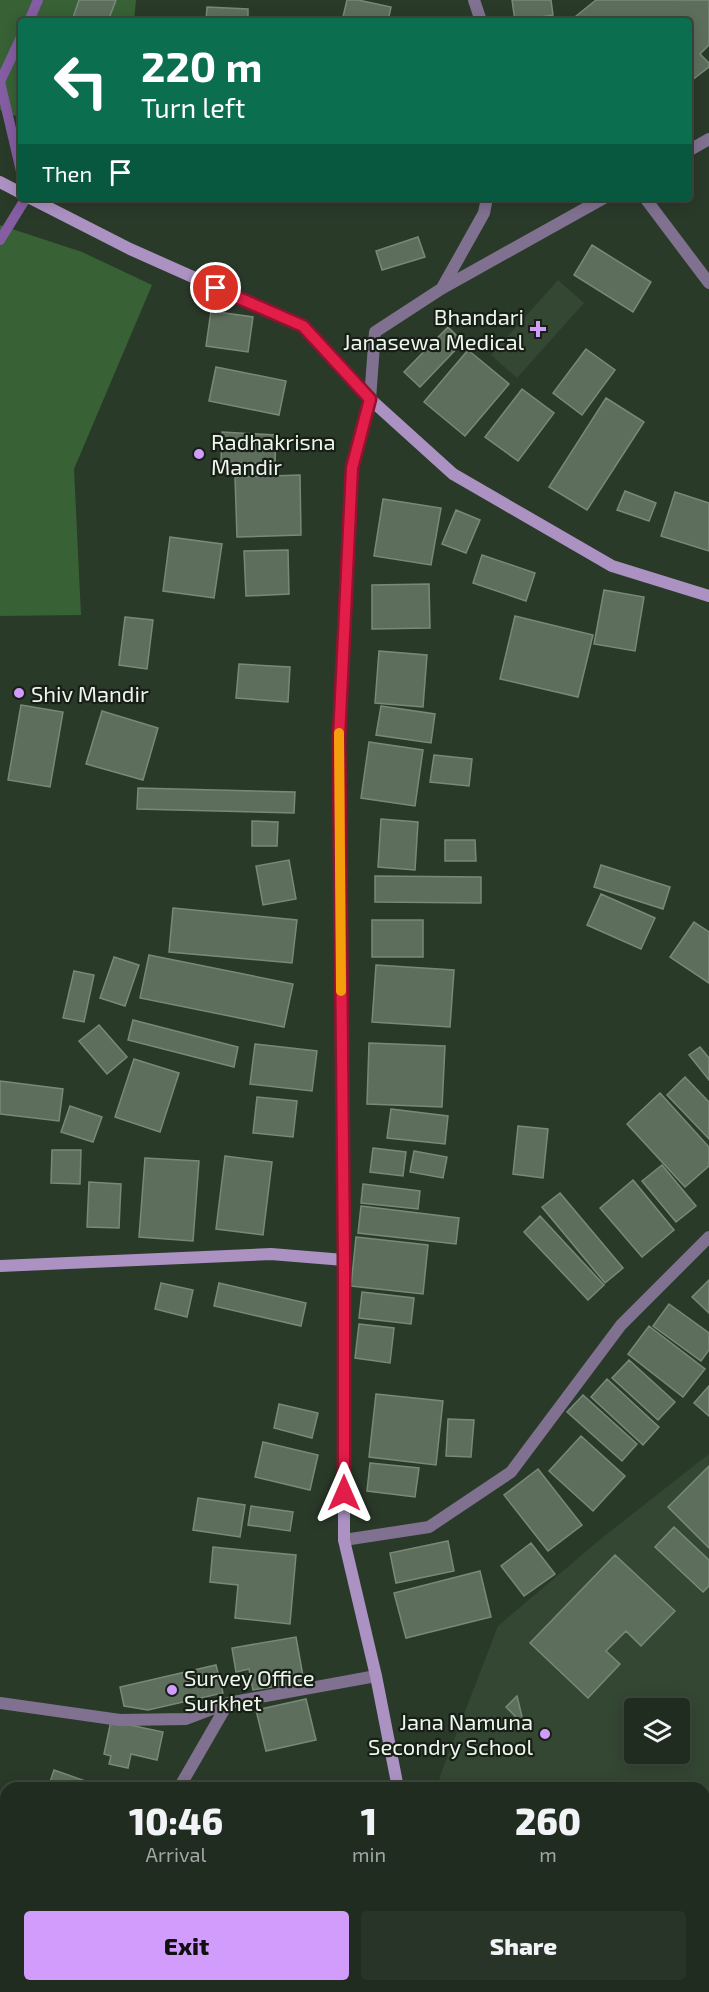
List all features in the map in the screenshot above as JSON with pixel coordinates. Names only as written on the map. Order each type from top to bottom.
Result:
[{"type":"main road","points":[[0,183],[18,192]]},
{"type":"main road","points":[[36,201],[130,249],[303,326],[370,399],[453,474],[612,566],[709,596]]},
{"type":"main road","points":[[370,399],[352,468],[339,738],[344,1540],[376,1676],[397,1782]]},
{"type":"main road","points":[[0,1266],[271,1254],[344,1260]]},
{"type":"street","points":[[474,0],[480,18]]},
{"type":"street","points":[[692,149],[709,139]]},
{"type":"street","points":[[441,289],[484,213],[486,201]]},
{"type":"street","points":[[370,399],[375,332],[441,289],[599,201]]},
{"type":"street","points":[[647,201],[709,283]]},
{"type":"street","points":[[344,1540],[429,1527],[511,1472],[621,1325],[709,1237]]},
{"type":"street","points":[[0,1703],[120,1720],[186,1719],[228,1703],[376,1676]]},
{"type":"street","points":[[182,1782],[228,1703]]},
{"type":"shaded area","name":"Bhandari Janasewa Medical","points":[[558,280],[584,303],[517,378],[491,355]]},
{"type":"shaded area","name":"Jana Namuna Secondry School","points":[[709,1454],[709,1782],[439,1782],[498,1626],[603,1537]]},
{"type":"green space","points":[[0,0],[136,0],[134,18],[18,18],[18,117],[0,110]]},
{"type":"green space","points":[[0,225],[82,252],[152,285],[74,469],[81,615],[0,616]]},
{"type":"building","points":[[79,0],[116,0],[109,18],[73,18]]},
{"type":"building","points":[[347,0],[391,7],[389,18],[343,18]]},
{"type":"building","points":[[512,0],[551,0],[553,15],[515,18]]},
{"type":"building","points":[[596,0],[709,0],[709,45],[700,54],[709,63],[709,67],[692,80],[692,18],[574,18]]},
{"type":"building","points":[[207,7],[248,9],[248,18],[206,18]]},
{"type":"building","points":[[418,237],[425,257],[382,270],[376,251]]},
{"type":"building","points":[[592,245],[651,282],[633,312],[574,275]]},
{"type":"building","points":[[211,311],[253,317],[248,352],[206,346]]},
{"type":"building","points":[[448,327],[463,342],[420,387],[404,372]]},
{"type":"building","points":[[586,349],[615,370],[582,415],[553,393]]},
{"type":"building","points":[[468,350],[509,384],[465,436],[424,402]]},
{"type":"building","points":[[216,367],[286,381],[279,415],[209,401]]},
{"type":"building","points":[[522,389],[554,413],[518,461],[485,437]]},
{"type":"building","points":[[606,398],[644,422],[587,510],[549,487]]},
{"type":"building","points":[[222,432],[276,435],[275,464],[221,462]]},
{"type":"building","points":[[300,475],[301,535],[237,537],[235,477]]},
{"type":"building","points":[[625,491],[656,503],[649,521],[617,510]]},
{"type":"building","points":[[675,492],[709,503],[709,551],[661,536]]},
{"type":"building","points":[[383,499],[441,508],[431,565],[374,556]]},
{"type":"building","points":[[456,510],[480,520],[466,553],[442,544]]},
{"type":"building","points":[[170,537],[222,544],[214,598],[163,591]]},
{"type":"building","points":[[288,550],[289,594],[246,596],[244,551]]},
{"type":"building","points":[[482,555],[535,573],[526,601],[473,583]]},
{"type":"building","points":[[429,584],[430,628],[372,629],[372,585]]},
{"type":"building","points":[[604,590],[644,597],[635,651],[594,644]]},
{"type":"building","points":[[515,616],[593,635],[578,697],[500,679]]},
{"type":"building","points":[[125,617],[153,620],[147,669],[119,665]]},
{"type":"building","points":[[379,651],[427,655],[423,707],[375,703]]},
{"type":"building","points":[[239,664],[290,667],[288,702],[236,698]]},
{"type":"building","points":[[21,705],[63,712],[50,787],[8,780]]},
{"type":"building","points":[[381,706],[435,714],[431,743],[376,735]]},
{"type":"building","points":[[102,711],[158,728],[143,780],[86,764]]},
{"type":"building","points":[[369,742],[423,750],[415,806],[361,798]]},
{"type":"building","points":[[434,755],[472,759],[469,786],[430,782]]},
{"type":"building","points":[[138,788],[295,792],[294,813],[137,809]]},
{"type":"building","points":[[381,819],[418,822],[415,870],[378,867]]},
{"type":"building","points":[[252,821],[278,822],[277,846],[252,846]]},
{"type":"building","points":[[445,840],[475,840],[476,861],[445,861]]},
{"type":"building","points":[[289,860],[296,899],[263,905],[256,866]]},
{"type":"building","points":[[601,865],[670,887],[663,909],[594,887]]},
{"type":"building","points":[[375,876],[481,877],[481,903],[375,902]]},
{"type":"building","points":[[601,894],[655,918],[641,949],[587,925]]},
{"type":"building","points":[[173,908],[297,920],[292,963],[169,952]]},
{"type":"building","points":[[372,920],[423,920],[423,957],[372,957]]},
{"type":"building","points":[[694,922],[709,932],[709,983],[670,957]]},
{"type":"building","points":[[149,955],[293,984],[284,1027],[140,998]]},
{"type":"building","points":[[114,957],[139,965],[125,1006],[100,998]]},
{"type":"building","points":[[376,965],[454,970],[450,1027],[372,1022]]},
{"type":"building","points":[[74,971],[94,975],[84,1022],[63,1018]]},
{"type":"building","points":[[133,1020],[238,1047],[234,1067],[128,1040]]},
{"type":"building","points":[[99,1025],[127,1057],[107,1074],[79,1041]]},
{"type":"building","points":[[369,1043],[445,1046],[442,1107],[367,1104]]},
{"type":"building","points":[[255,1044],[317,1051],[312,1091],[250,1084]]},
{"type":"building","points":[[700,1047],[709,1058],[709,1080],[689,1055]]},
{"type":"building","points":[[134,1059],[179,1073],[160,1132],[115,1117]]},
{"type":"building","points":[[685,1077],[709,1102],[709,1139],[667,1095]]},
{"type":"building","points":[[0,1081],[63,1089],[59,1121],[0,1114]]},
{"type":"building","points":[[660,1093],[709,1147],[709,1166],[685,1187],[627,1124]]},
{"type":"building","points":[[257,1097],[297,1101],[293,1137],[253,1133]]},
{"type":"building","points":[[70,1106],[102,1117],[93,1142],[61,1132]]},
{"type":"building","points":[[391,1109],[448,1116],[445,1144],[387,1138]]},
{"type":"building","points":[[518,1126],[548,1129],[543,1178],[513,1174]]},
{"type":"building","points":[[373,1148],[406,1152],[403,1176],[370,1172]]},
{"type":"building","points":[[52,1150],[81,1150],[80,1184],[51,1183]]},
{"type":"building","points":[[414,1151],[447,1157],[443,1178],[410,1172]]},
{"type":"building","points":[[225,1156],[272,1162],[263,1235],[216,1229]]},
{"type":"building","points":[[145,1158],[199,1161],[193,1241],[139,1237]]},
{"type":"building","points":[[662,1165],[696,1206],[676,1222],[642,1181]]},
{"type":"building","points":[[633,1180],[674,1230],[642,1257],[600,1208]]},
{"type":"building","points":[[89,1182],[121,1184],[119,1228],[87,1227]]},
{"type":"building","points":[[363,1184],[420,1191],[418,1209],[361,1203]]},
{"type":"building","points":[[560,1193],[623,1268],[605,1283],[542,1207]]},
{"type":"building","points":[[361,1206],[459,1218],[456,1244],[358,1233]]},
{"type":"building","points":[[540,1216],[604,1285],[588,1300],[524,1232]]},
{"type":"building","points":[[356,1237],[428,1245],[423,1294],[351,1286]]},
{"type":"building","points":[[709,1280],[709,1313],[692,1297]]},
{"type":"building","points":[[161,1283],[193,1290],[187,1317],[155,1309]]},
{"type":"building","points":[[219,1283],[306,1303],[301,1326],[214,1306]]},
{"type":"building","points":[[362,1292],[414,1298],[411,1324],[359,1318]]},
{"type":"building","points":[[669,1304],[709,1333],[709,1350],[701,1361],[653,1326]]},
{"type":"building","points":[[359,1324],[394,1328],[390,1363],[355,1358]]},
{"type":"building","points":[[649,1326],[705,1369],[683,1397],[628,1354]]},
{"type":"building","points":[[629,1360],[675,1402],[658,1420],[612,1378]]},
{"type":"building","points":[[607,1379],[659,1427],[643,1445],[591,1397]]},
{"type":"building","points":[[709,1386],[709,1416],[694,1403]]},
{"type":"building","points":[[376,1394],[443,1401],[436,1465],[369,1457]]},
{"type":"building","points":[[583,1395],[637,1444],[622,1461],[567,1412]]},
{"type":"building","points":[[279,1404],[318,1413],[312,1438],[274,1428]]},
{"type":"building","points":[[448,1419],[474,1420],[471,1457],[446,1456]]},
{"type":"building","points":[[581,1436],[625,1476],[593,1511],[549,1471]]},
{"type":"building","points":[[263,1442],[318,1455],[310,1490],[255,1477]]},
{"type":"building","points":[[370,1463],[419,1468],[415,1497],[367,1491]]},
{"type":"building","points":[[709,1466],[709,1548],[668,1507]]},
{"type":"building","points":[[538,1469],[582,1525],[548,1551],[504,1495]]},
{"type":"building","points":[[198,1498],[245,1505],[240,1537],[193,1530]]},
{"type":"building","points":[[251,1506],[293,1512],[290,1531],[248,1525]]},
{"type":"building","points":[[674,1527],[709,1560],[709,1586],[703,1592],[655,1547]]},
{"type":"building","points":[[448,1541],[454,1571],[396,1583],[390,1553]]},
{"type":"building","points":[[531,1543],[555,1574],[524,1596],[501,1566]]},
{"type":"building","points":[[213,1547],[296,1555],[290,1624],[235,1618],[238,1585],[210,1582]]},
{"type":"building","points":[[615,1555],[675,1611],[641,1646],[626,1631],[606,1651],[620,1664],[588,1698],[530,1643]]},
{"type":"building","points":[[480,1571],[491,1617],[406,1638],[394,1593]]},
{"type":"building","points":[[296,1637],[304,1682],[253,1690],[249,1669],[236,1672],[232,1648]]},
{"type":"building","name":"Survey Office Surkhet","points":[[216,1665],[223,1693],[148,1710],[124,1706],[120,1687]]},
{"type":"building","points":[[517,1696],[524,1725],[506,1707]]},
{"type":"building","points":[[306,1699],[316,1740],[266,1751],[256,1710]]},
{"type":"building","points":[[111,1721],[163,1732],[157,1760],[131,1754],[128,1768],[109,1764],[111,1756],[104,1754]]},
{"type":"building","points":[[54,1770],[88,1782],[50,1782]]},
{"type":"waterway","points":[[30,18],[38,0]]},
{"type":"waterway","points":[[18,43],[0,82],[18,158]]},
{"type":"waterway","points":[[0,240],[24,201]]},
{"type":"slow traffic","points":[[339,733],[341,991]]},
{"type":"place","name":"Bhandari Janasewa Medical","points":[[538,329]]},
{"type":"place","name":"Radhakrisna Mandir","points":[[199,454]]},
{"type":"place","name":"Shiv Mandir","points":[[19,693]]},
{"type":"place","name":"Survey Office Surkhet","points":[[172,1690]]},
{"type":"place","name":"Jana Namuna Secondry School","points":[[545,1734]]},
{"type":"route","points":[[216,288],[303,326],[370,399],[352,468],[339,738],[344,1493]]}]
